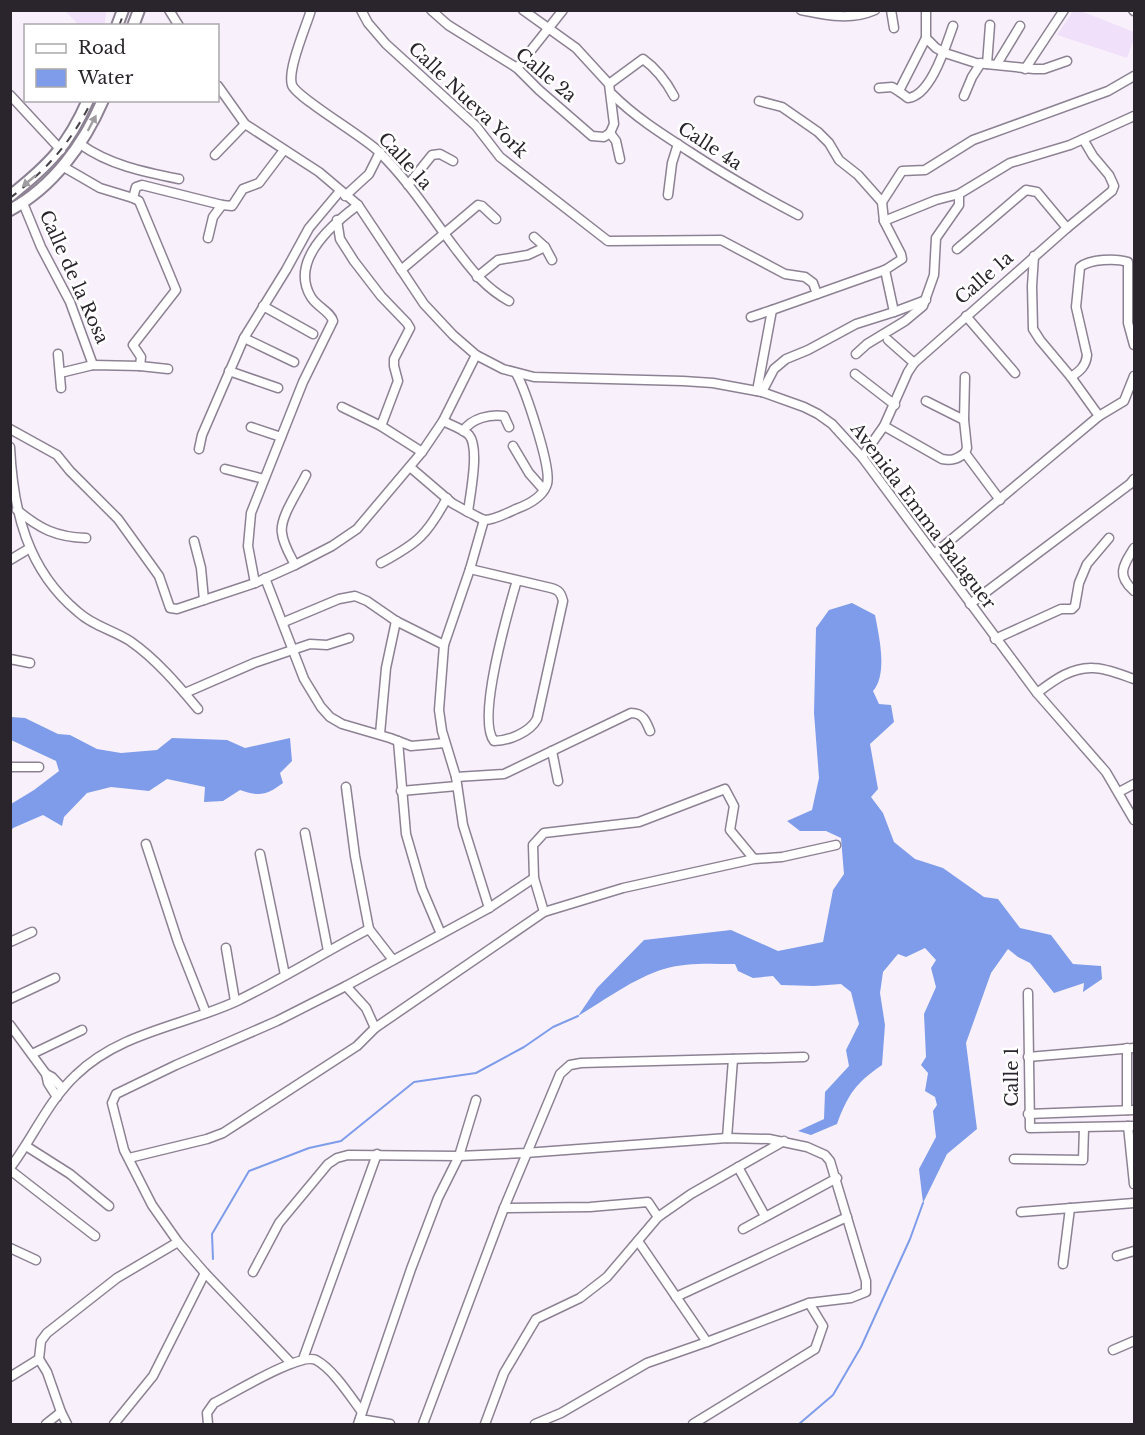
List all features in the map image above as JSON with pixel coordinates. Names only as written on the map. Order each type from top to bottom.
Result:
[{"type":"main road","points":[[10,196],[40,172],[61,150],[86,102]]},
{"type":"main road","points":[[10,210],[23,203],[62,166],[80,144],[102,102]]},
{"type":"street","points":[[169,10],[178,24]]},
{"type":"street","name":"Calle 1a","points":[[311,10],[291,72],[292,85],[299,94],[380,152],[408,185],[477,277],[509,301]]},
{"type":"street","name":"Calle Nueva York","points":[[361,10],[368,23],[386,44],[476,126],[500,157],[608,241],[722,240],[785,274],[805,277],[813,283],[817,294]]},
{"type":"street","name":"Calle 2a","points":[[431,10],[448,25],[517,68],[592,136],[604,137],[610,134]]},
{"type":"street","points":[[523,10],[576,48],[609,84],[615,124],[610,134],[618,146],[620,159]]},
{"type":"street","points":[[517,68],[563,10]]},
{"type":"street","points":[[801,10],[845,18],[863,16],[875,10]]},
{"type":"street","points":[[891,10],[894,28]]},
{"type":"street","points":[[900,92],[926,38],[926,10]]},
{"type":"street","points":[[1025,69],[1064,10]]},
{"type":"street","points":[[879,88],[892,87],[908,98],[913,97],[927,83],[945,53],[953,26]]},
{"type":"street","points":[[964,96],[972,77],[984,63],[990,26]]},
{"type":"street","points":[[997,64],[1020,26]]},
{"type":"street","points":[[926,38],[945,53],[984,63],[1025,69],[1044,69],[1067,61]]},
{"type":"street","points":[[609,84],[643,59],[666,82],[674,96]]},
{"type":"street","points":[[882,202],[902,171],[925,170],[973,140],[1108,91],[1134,76]]},
{"type":"street","name":"Avenida Emma Balaguer","points":[[219,87],[245,124],[319,172],[358,205],[424,304],[453,335],[476,355],[516,373],[539,377],[703,382],[760,391],[804,407],[832,424],[862,457],[1036,693],[1106,772],[1134,820]]},
{"type":"street","name":"Calle 4a","points":[[612,94],[636,116],[744,187],[798,215]]},
{"type":"street","points":[[10,95],[61,150]]},
{"type":"street","points":[[751,317],[885,270],[902,259],[884,221],[882,202],[858,175],[839,160],[829,143],[818,132],[782,107],[759,101]]},
{"type":"street","points":[[884,221],[936,200],[959,194],[1010,163],[1083,139],[1134,116]]},
{"type":"street","points":[[215,155],[245,124]]},
{"type":"street","name":"Calle 1a","points":[[862,457],[884,426],[914,363],[1034,256],[1109,194],[1114,186],[1083,139]]},
{"type":"street","points":[[80,144],[104,159],[136,170],[179,179]]},
{"type":"street","points":[[668,195],[672,163],[678,144]]},
{"type":"street","points":[[133,198],[136,187],[142,185],[232,206],[243,189],[259,183],[284,150]]},
{"type":"street","points":[[198,449],[244,338],[309,228],[343,194],[369,174],[380,152]]},
{"type":"street","points":[[408,185],[432,155],[440,154],[453,162]]},
{"type":"street","points":[[62,166],[100,188],[133,198],[140,203],[176,291],[133,345],[141,357],[140,366]]},
{"type":"street","points":[[957,249],[1026,190],[1036,192],[1067,228]]},
{"type":"street","points":[[856,354],[867,344],[918,311],[926,300],[934,275],[936,238],[959,205],[959,194]]},
{"type":"street","name":"Calle de la Rosa","points":[[23,203],[41,247],[70,302],[93,364]]},
{"type":"street","points":[[208,238],[213,217],[222,205]]},
{"type":"street","points":[[255,583],[248,546],[250,513],[303,382],[333,321],[330,315],[312,299],[305,282],[305,273],[316,245],[326,231],[358,205]]},
{"type":"street","points":[[401,270],[478,205],[496,219]]},
{"type":"street","points":[[337,220],[340,239],[354,261],[381,296],[409,326],[409,331],[394,358],[398,381],[381,426]]},
{"type":"street","points":[[534,237],[545,247],[552,260]]},
{"type":"street","points":[[477,277],[498,260],[528,255],[545,247]]},
{"type":"street","points":[[1034,256],[1033,329],[1099,416]]},
{"type":"street","points":[[1071,377],[1083,368],[1087,355],[1076,307],[1080,267],[1086,263],[1122,260],[1128,262],[1128,323],[1134,345]]},
{"type":"street","points":[[885,270],[894,312]]},
{"type":"street","points":[[760,391],[774,369],[786,359],[856,324],[926,300]]},
{"type":"street","points":[[263,306],[313,334]]},
{"type":"street","points":[[760,391],[772,310]]},
{"type":"street","points":[[966,316],[1015,373]]},
{"type":"street","points":[[244,338],[294,362]]},
{"type":"street","points":[[888,340],[914,363]]},
{"type":"street","points":[[58,354],[61,388]]},
{"type":"street","points":[[10,429],[57,455],[118,519],[159,576],[170,608],[173,610],[255,583],[332,546],[357,529],[422,452],[443,421],[476,355]]},
{"type":"street","points":[[60,373],[93,364],[168,369]]},
{"type":"street","points":[[229,371],[278,388]]},
{"type":"street","points":[[410,467],[459,508],[484,520],[522,507],[533,500],[544,490],[548,481],[524,387],[516,373]]},
{"type":"street","points":[[855,374],[895,405]]},
{"type":"street","points":[[934,554],[1099,416],[1124,401],[1134,376]]},
{"type":"street","points":[[884,426],[942,459],[950,461],[958,458],[965,453],[967,448],[964,420],[965,377]]},
{"type":"street","points":[[927,400],[964,420]]},
{"type":"street","points":[[342,406],[381,426],[422,452]]},
{"type":"street","points":[[463,431],[474,421],[499,415],[504,416],[509,427]]},
{"type":"street","points":[[443,421],[470,436],[474,448],[468,512]]},
{"type":"street","points":[[251,427],[281,437]]},
{"type":"street","points":[[513,446],[529,473],[544,490]]},
{"type":"street","points":[[10,447],[12,483],[17,509],[30,548],[51,586],[77,612],[96,626],[129,640],[153,660],[198,709]]},
{"type":"street","points":[[965,453],[1000,500]]},
{"type":"street","points":[[225,469],[264,479]]},
{"type":"street","points":[[295,565],[284,542],[281,525],[283,516],[293,503],[306,475]]},
{"type":"street","points":[[969,604],[1134,479]]},
{"type":"street","points":[[381,563],[425,535],[447,498]]},
{"type":"street","points":[[17,509],[33,523],[54,534],[86,538]]},
{"type":"street","points":[[484,520],[470,570],[444,645],[439,710],[456,781],[463,825],[489,908]]},
{"type":"street","points":[[995,639],[1061,609],[1072,609],[1075,606],[1079,583],[1087,564],[1109,538]]},
{"type":"street","points":[[194,541],[201,568],[204,600]]},
{"type":"street","points":[[10,560],[30,548]]},
{"type":"street","points":[[1134,548],[1123,566],[1123,577],[1134,591]]},
{"type":"street","points":[[470,570],[517,580],[556,589],[562,596],[562,606],[537,719],[523,732],[497,741],[491,737],[490,724],[494,675],[499,642],[517,580]]},
{"type":"street","points":[[265,578],[284,622],[304,679],[330,717],[348,726],[380,734],[411,746],[446,743]]},
{"type":"street","points":[[284,622],[339,598],[355,596],[367,601],[396,621],[444,645]]},
{"type":"street","points":[[380,734],[386,668],[396,621]]},
{"type":"street","points":[[185,693],[254,663],[310,644],[327,645],[349,638]]},
{"type":"street","points":[[10,658],[30,663]]},
{"type":"street","points":[[1036,693],[1077,669],[1094,667],[1134,679]]},
{"type":"street","points":[[401,791],[504,774],[631,713],[642,715],[650,731]]},
{"type":"street","points":[[398,741],[406,834],[422,889],[441,934]]},
{"type":"street","points":[[552,751],[558,781]]},
{"type":"street","points":[[10,767],[39,766]]},
{"type":"street","points":[[1119,792],[1134,784]]},
{"type":"street","points":[[346,787],[355,856],[369,929],[393,960]]},
{"type":"street","points":[[544,912],[534,878],[533,845],[544,833],[639,822],[725,789],[734,806],[730,830],[754,859]]},
{"type":"street","points":[[305,833],[328,951]]},
{"type":"street","points":[[146,844],[178,942],[206,1013]]},
{"type":"street","points":[[129,1158],[223,1133],[357,1046],[375,1028],[544,912],[623,888],[754,859],[783,857],[836,845]]},
{"type":"street","points":[[260,854],[285,975]]},
{"type":"street","points":[[291,1363],[205,1273],[178,1242],[152,1205],[124,1150],[112,1103],[116,1094],[277,1021],[346,986],[489,908],[534,878]]},
{"type":"street","points":[[95,1236],[11,1166],[60,1093],[76,1074],[100,1056],[143,1034],[235,1001],[369,929]]},
{"type":"street","points":[[10,942],[32,932]]},
{"type":"street","points":[[226,948],[235,1001]]},
{"type":"street","points":[[10,999],[55,978]]},
{"type":"street","points":[[346,986],[366,1008],[375,1028]]},
{"type":"street","name":"Calle 1","points":[[1028,993],[1028,1114],[1031,1128],[1131,1126]]},
{"type":"street","points":[[10,1025],[46,1074],[52,1077],[60,1093]]},
{"type":"street","points":[[32,1054],[82,1030]]},
{"type":"street","points":[[1028,1057],[1130,1048],[1131,1110],[1028,1114]]},
{"type":"street","points":[[423,1425],[525,1153],[560,1074],[570,1065],[581,1063],[804,1058]]},
{"type":"street","points":[[727,1138],[733,1059]]},
{"type":"street","points":[[360,1418],[438,1198],[459,1156],[476,1100]]},
{"type":"street","points":[[1131,1126],[1134,1184]]},
{"type":"street","points":[[1014,1159],[1083,1160],[1084,1128]]},
{"type":"street","points":[[253,1272],[279,1223],[328,1164],[348,1155],[459,1156],[727,1138],[784,1141],[825,1155],[837,1178],[866,1281],[866,1292],[851,1298],[809,1303],[647,1363],[561,1413],[535,1425]]},
{"type":"street","points":[[485,1425],[504,1373],[536,1319],[580,1298],[607,1277],[658,1217],[691,1194],[784,1141]]},
{"type":"street","points":[[26,1146],[55,1163],[110,1206]]},
{"type":"street","points":[[303,1359],[377,1154]]},
{"type":"street","points":[[738,1167],[765,1216]]},
{"type":"street","points":[[743,1229],[837,1178]]},
{"type":"street","points":[[504,1208],[590,1207],[648,1202],[658,1217]]},
{"type":"street","points":[[1021,1212],[1134,1203]]},
{"type":"street","points":[[1063,1264],[1070,1208]]},
{"type":"street","points":[[676,1297],[847,1217]]},
{"type":"street","points":[[638,1241],[707,1342]]},
{"type":"street","points":[[67,1425],[47,1372],[39,1359],[41,1341],[47,1333],[117,1278],[178,1242]]},
{"type":"street","points":[[10,1248],[36,1260]]},
{"type":"street","points":[[1117,1256],[1134,1251]]},
{"type":"street","points":[[114,1425],[153,1376],[205,1273]]},
{"type":"street","points":[[693,1425],[815,1349],[823,1326],[809,1303]]},
{"type":"street","points":[[1113,1350],[1134,1341]]},
{"type":"street","points":[[10,1377],[39,1359]]},
{"type":"street","points":[[208,1425],[207,1413],[214,1403],[303,1359],[316,1360],[335,1377],[360,1418],[390,1425]]},
{"type":"street","points":[[46,1425],[61,1412]]},
{"type":"shaded area","points":[[107,10],[104,24],[78,24],[65,11]]},
{"type":"shaded area","points":[[1073,11],[1081,11],[1134,32],[1134,39],[1127,58],[1057,35]]},
{"type":"water","points":[[852,603],[875,615],[881,665],[878,684],[873,691],[879,704],[891,705],[894,722],[870,744],[878,789],[871,797],[883,813],[894,842],[915,859],[943,868],[984,897],[998,899],[1020,928],[1051,935],[1073,964],[1101,966],[1102,979],[1083,992],[1084,983],[1054,993],[1030,963],[1008,949],[991,973],[966,1043],[977,1129],[947,1154],[923,1203],[919,1169],[936,1137],[933,1111],[937,1105],[935,1097],[925,1091],[928,1073],[921,1065],[926,1057],[924,1014],[936,987],[931,968],[936,960],[925,948],[906,957],[898,954],[883,972],[880,993],[885,1025],[882,1065],[854,1090],[837,1124],[811,1135],[798,1131],[824,1119],[825,1092],[849,1066],[846,1050],[859,1024],[851,992],[841,984],[781,985],[773,976],[753,978],[738,971],[735,964],[682,965],[642,978],[578,1016],[597,988],[644,940],[731,930],[778,951],[823,942],[833,890],[844,874],[841,838],[826,831],[800,831],[787,821],[812,810],[819,778],[814,713],[816,628],[829,610]]},
{"type":"water","points":[[11,717],[25,718],[58,734],[70,735],[97,749],[121,753],[157,750],[172,738],[227,740],[245,748],[290,738],[292,761],[280,773],[283,783],[263,794],[240,790],[223,801],[204,802],[205,787],[167,779],[149,791],[111,787],[87,793],[64,817],[62,826],[43,815],[11,831],[11,804],[59,771],[56,761],[11,740]]},
{"type":"waterway","points":[[213,1259],[212,1234],[249,1171],[309,1148],[341,1141],[414,1082],[476,1073],[524,1047],[553,1027],[578,1016]]},
{"type":"waterway","points":[[799,1424],[833,1395],[861,1347],[910,1239],[923,1203]]},
{"type":"railway","points":[[120,24],[125,10]]},
{"type":"railway","points":[[10,198],[47,166],[76,128],[91,102]]}]
